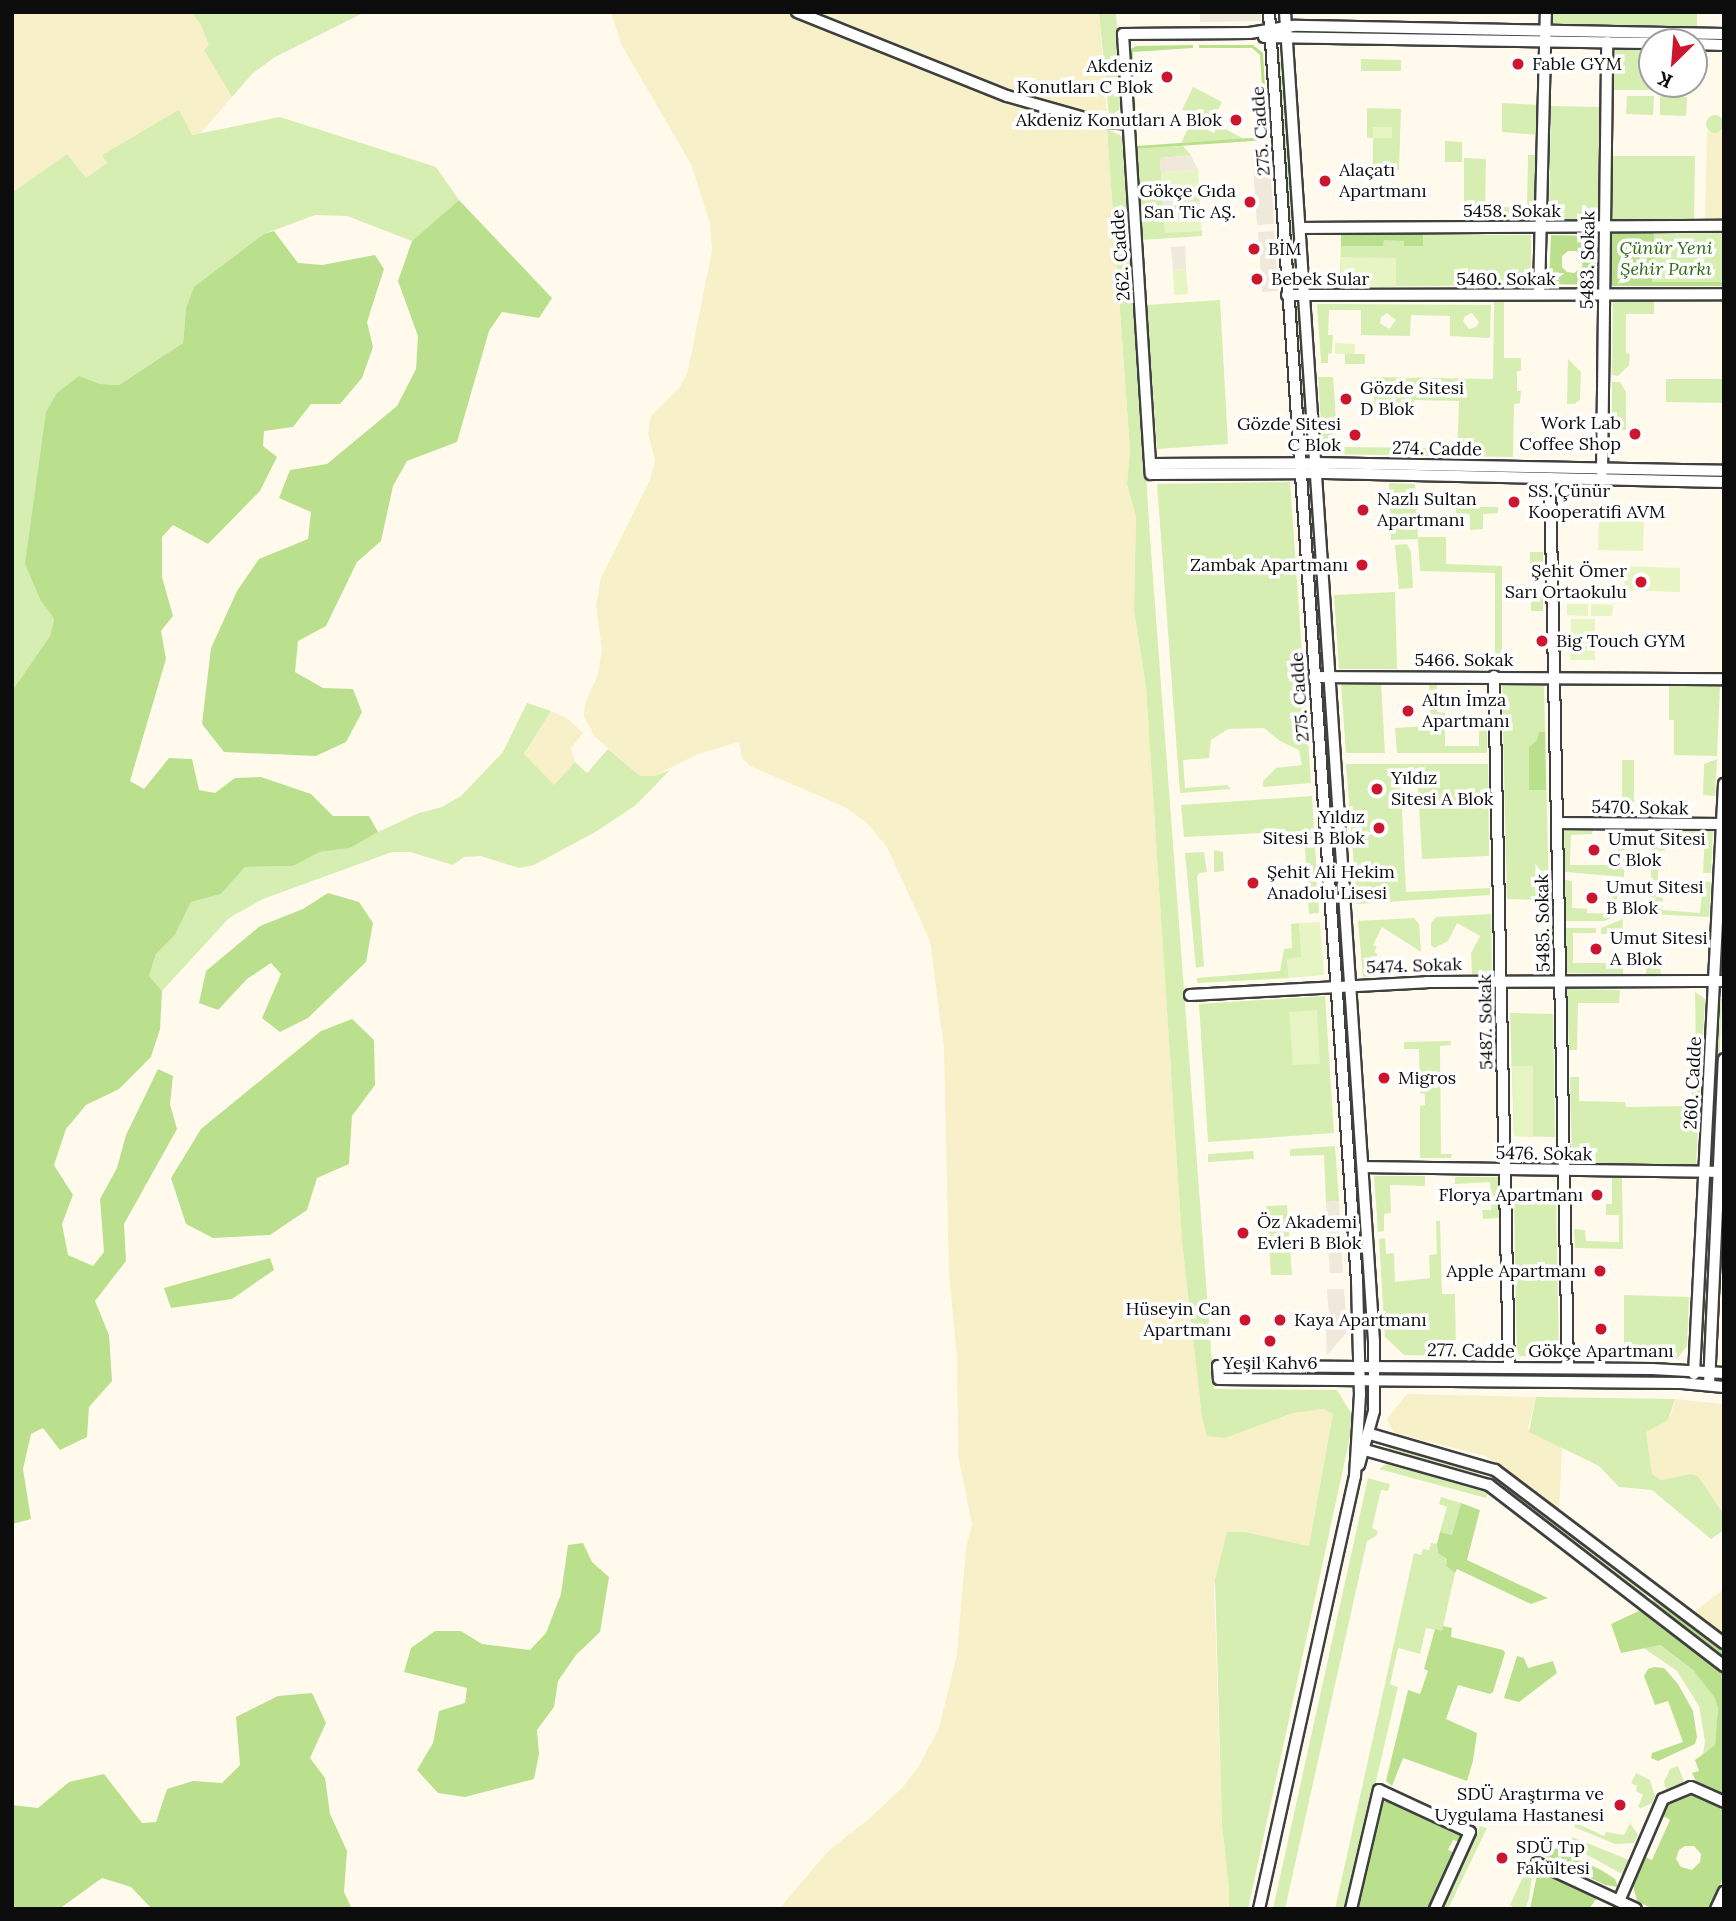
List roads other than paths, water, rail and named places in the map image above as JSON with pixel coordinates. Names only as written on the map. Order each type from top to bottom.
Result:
[{"type":"street","points":[[797,12],[1007,96],[1095,121],[1128,124]]},
{"type":"street","name":"275. Cadde","points":[[1269,12],[1357,1280],[1360,1379],[1355,1476]]},
{"type":"street","name":"275. Cadde","points":[[1285,12],[1364,1167],[1376,1379],[1370,1434],[1355,1476]]},
{"type":"street","points":[[1539,295],[1546,12]]},
{"type":"street","points":[[1270,33],[1546,36],[1724,33]]},
{"type":"street","name":"262. Cadde","points":[[1150,469],[1123,34],[1270,33]]},
{"type":"street","points":[[1546,36],[1638,43]]},
{"type":"street","name":"5483. Sokak","points":[[1602,473],[1606,42]]},
{"type":"street","name":"5458. Sokak","points":[[1300,228],[1724,226]]},
{"type":"street","name":"5460. Sokak","points":[[1287,295],[1724,294]]},
{"type":"street","name":"274. Cadde","points":[[1150,469],[1315,468],[1602,473],[1724,471]]},
{"type":"street","name":"274. Cadde","points":[[1315,468],[1550,478],[1602,473],[1724,482]]},
{"type":"street","name":"5485. Sokak","points":[[1550,478],[1569,1368]]},
{"type":"street","name":"5487. Sokak","points":[[1494,676],[1509,1367]]},
{"type":"street","name":"5466. Sokak","points":[[1314,677],[1554,676],[1724,679]]},
{"type":"street","name":"260. Cadde","points":[[1694,1384],[1705,1171],[1719,981],[1724,784]]},
{"type":"street","name":"5470. Sokak","points":[[1557,823],[1722,824]]},
{"type":"street","name":"5474. Sokak","points":[[1190,995],[1351,984],[1501,980],[1719,981]]},
{"type":"street","name":"260. Cadde","points":[[1709,1385],[1721,1172],[1724,1059]]},
{"type":"street","name":"5476. Sokak","points":[[1364,1167],[1721,1172]]},
{"type":"street","name":"277. Cadde","points":[[1724,1373],[1695,1370],[1509,1367],[1218,1366],[1219,1379],[1694,1384],[1724,1387]]},
{"type":"street","points":[[1370,1434],[1479,1463],[1500,1474],[1724,1643]]},
{"type":"street","points":[[1365,1450],[1476,1479],[1724,1666]]},
{"type":"street","points":[[1494,1490],[1500,1474]]},
{"type":"street","points":[[1259,1909],[1355,1476]]},
{"type":"street","points":[[1619,1901],[1663,1799],[1691,1787],[1724,1802]]},
{"type":"street","points":[[1351,1909],[1379,1790],[1470,1832],[1436,1909]]},
{"type":"street","points":[[1537,1863],[1636,1909]]},
{"type":"street","points":[[1716,1909],[1724,1892]]},
{"type":"place","name":"Fable GYM","points":[[1518,64]]},
{"type":"place","name":"Akdeniz Konutları C Blok","points":[[1167,77]]},
{"type":"place","name":"Akdeniz Konutları A Blok","points":[[1236,120]]},
{"type":"place","name":"Alaçatı Apartmanı","points":[[1325,181]]},
{"type":"place","name":"Gökçe Gıda San Tic AŞ.","points":[[1250,202]]},
{"type":"place","name":"BİM","points":[[1254,249]]},
{"type":"place","name":"Bebek Sular","points":[[1257,279]]},
{"type":"place","name":"Gözde Sitesi D Blok","points":[[1346,399]]},
{"type":"place","name":"Work Lab Coffee Shop","points":[[1635,434]]},
{"type":"place","name":"Gözde Sitesi C Blok","points":[[1355,435]]},
{"type":"place","name":"SS. Çünür Kooperatifi AVM","points":[[1514,502]]},
{"type":"place","name":"Nazlı Sultan Apartmanı","points":[[1363,510]]},
{"type":"place","name":"Zambak Apartmanı","points":[[1362,565]]},
{"type":"place","name":"Şehit Ömer Sarı Ortaokulu","points":[[1641,582]]},
{"type":"place","name":"Big Touch GYM","points":[[1542,641]]},
{"type":"place","name":"Altın İmza Apartmanı","points":[[1408,711]]},
{"type":"place","name":"Yıldız Sitesi A Blok","points":[[1377,789]]},
{"type":"place","name":"Yıldız Sitesi B Blok","points":[[1379,828]]},
{"type":"place","name":"Umut Sitesi C Blok","points":[[1594,850]]},
{"type":"place","name":"Şehit Ali Hekim Anadolu Lisesi","points":[[1253,883]]},
{"type":"place","name":"Umut Sitesi B Blok","points":[[1592,898]]},
{"type":"place","name":"Umut Sitesi A Blok","points":[[1596,949]]},
{"type":"place","name":"Migros","points":[[1384,1078]]},
{"type":"place","name":"Florya Apartmanı","points":[[1597,1195]]},
{"type":"place","name":"Öz Akademi Evleri B Blok","points":[[1243,1233]]},
{"type":"place","name":"Apple Apartmanı","points":[[1600,1271]]},
{"type":"place","name":"Hüseyin Can Apartmanı","points":[[1245,1320]]},
{"type":"place","name":"Kaya Apartmanı","points":[[1280,1320]]},
{"type":"place","name":"Gökçe Apartmanı","points":[[1601,1329]]},
{"type":"place","name":"Yeşil Kahv6","points":[[1270,1341]]},
{"type":"place","name":"SDÜ Araştırma ve Uygulama Hastanesi","points":[[1620,1805]]},
{"type":"place","name":"SDÜ Tıp Fakültesi","points":[[1502,1858]]},
{"type":"park label","name":"Çünür Yeni Şehir Parkı","points":[[1666,259]]}]
